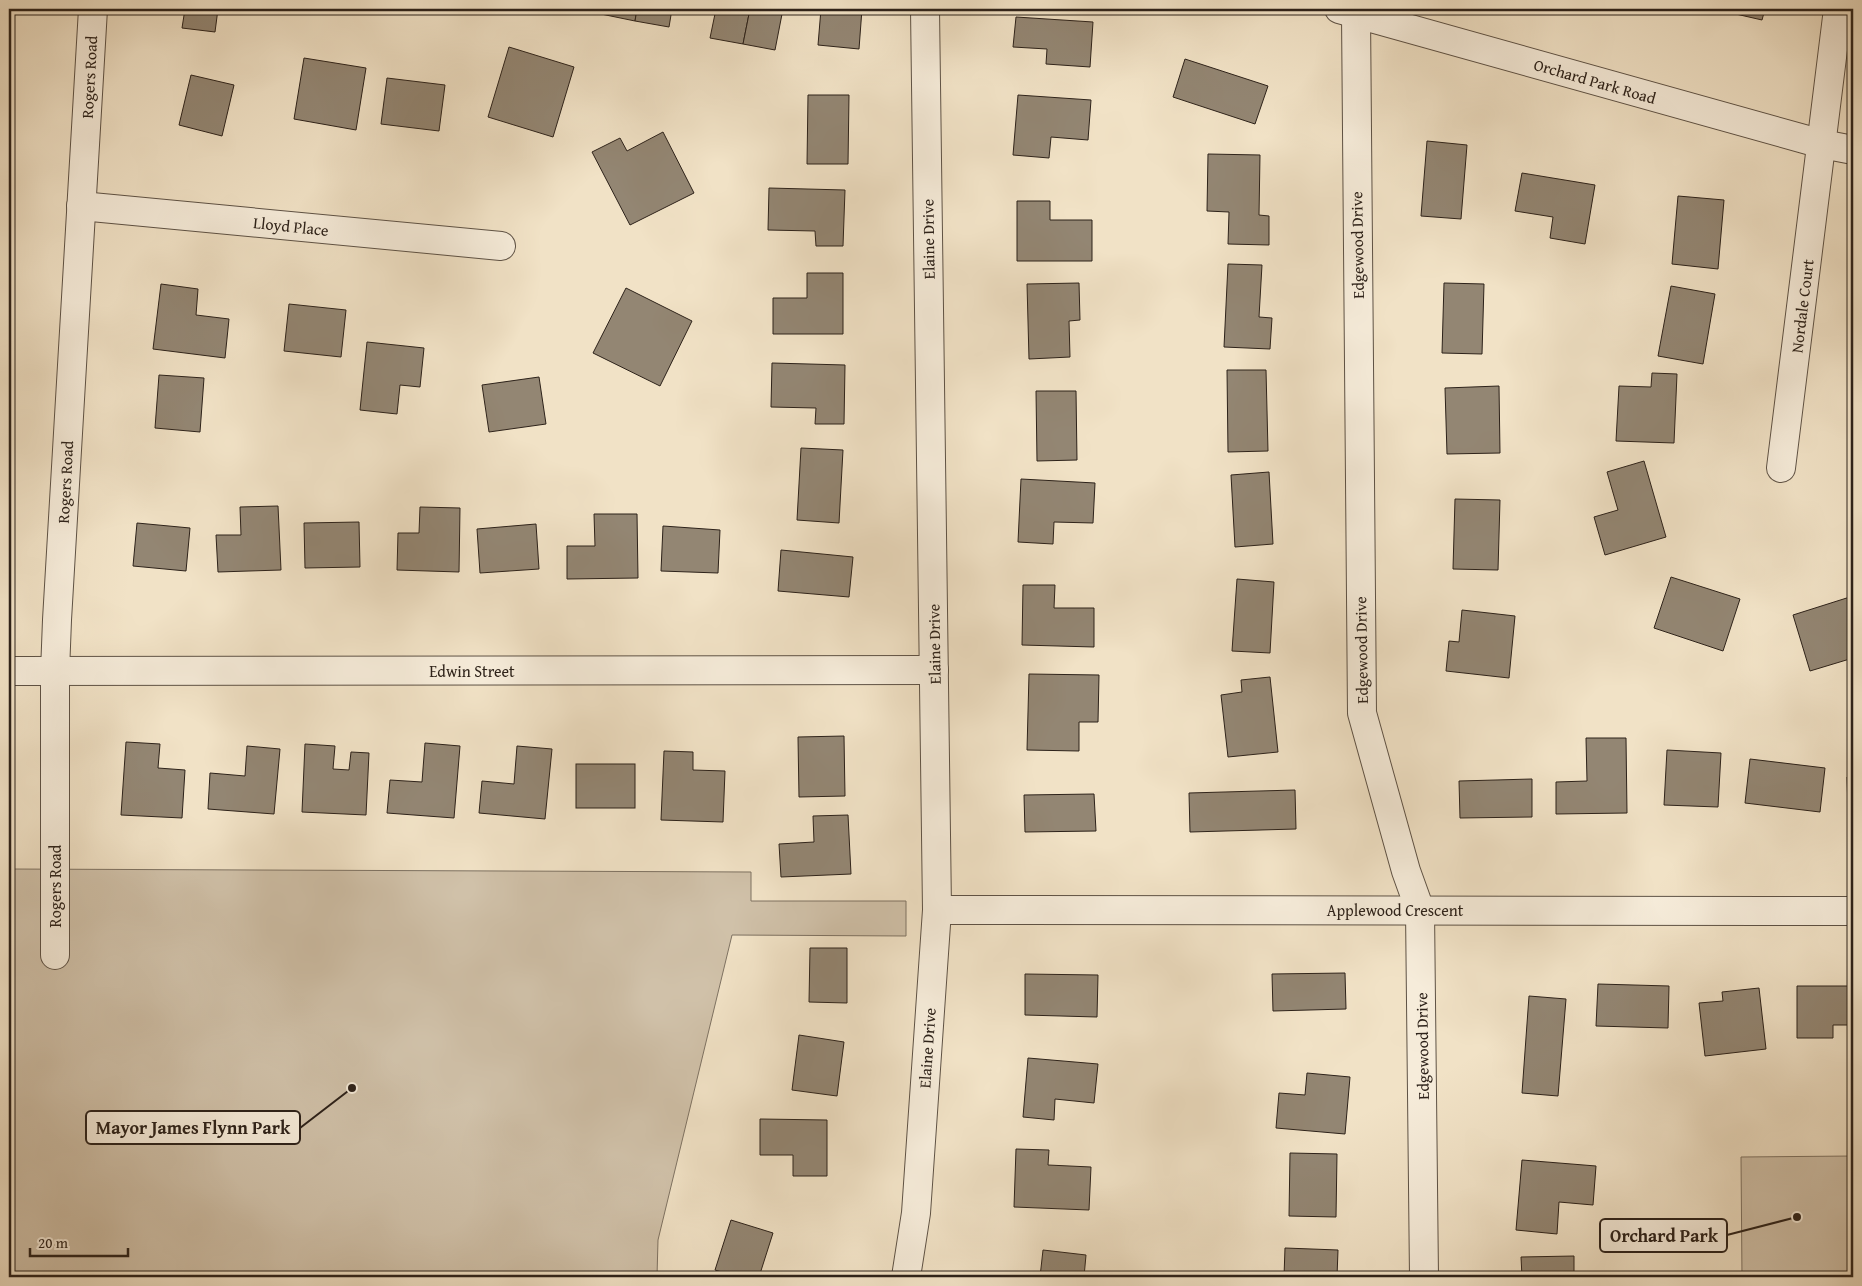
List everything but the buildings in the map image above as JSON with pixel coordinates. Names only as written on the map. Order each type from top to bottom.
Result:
[{"type":"street","name":"Rogers Road","points":[[56,955],[55,672],[93,9]]},
{"type":"street","name":"Elaine Drive","points":[[906,1277],[916,1213],[936,910],[926,9]]},
{"type":"street","name":"Nordale Court","points":[[1781,468],[1838,9]]},
{"type":"street","name":"Orchard Park Road","points":[[1347,11],[1822,144],[1853,150]]},
{"type":"street","name":"Edgewood Drive","points":[[1347,11],[1362,713],[1406,870],[1420,910],[1424,1277]]},
{"type":"street","name":"Lloyd Place","points":[[81,206],[502,246]]},
{"type":"street","name":"Edwin Street","points":[[9,671],[934,670]]},
{"type":"street","name":"Applewood Crescent","points":[[936,910],[1853,911]]},
{"type":"shaded area","points":[[9,869],[751,872],[751,901],[906,901],[906,936],[732,935],[658,1240],[657,1277],[9,1277]]},
{"type":"shaded area","points":[[1853,1156],[1853,1277],[1742,1277],[1741,1157]]},
{"type":"place","name":"Mayor James Flynn Park","points":[[352,1088]]},
{"type":"place","name":"Orchard Park","points":[[1797,1217]]}]
